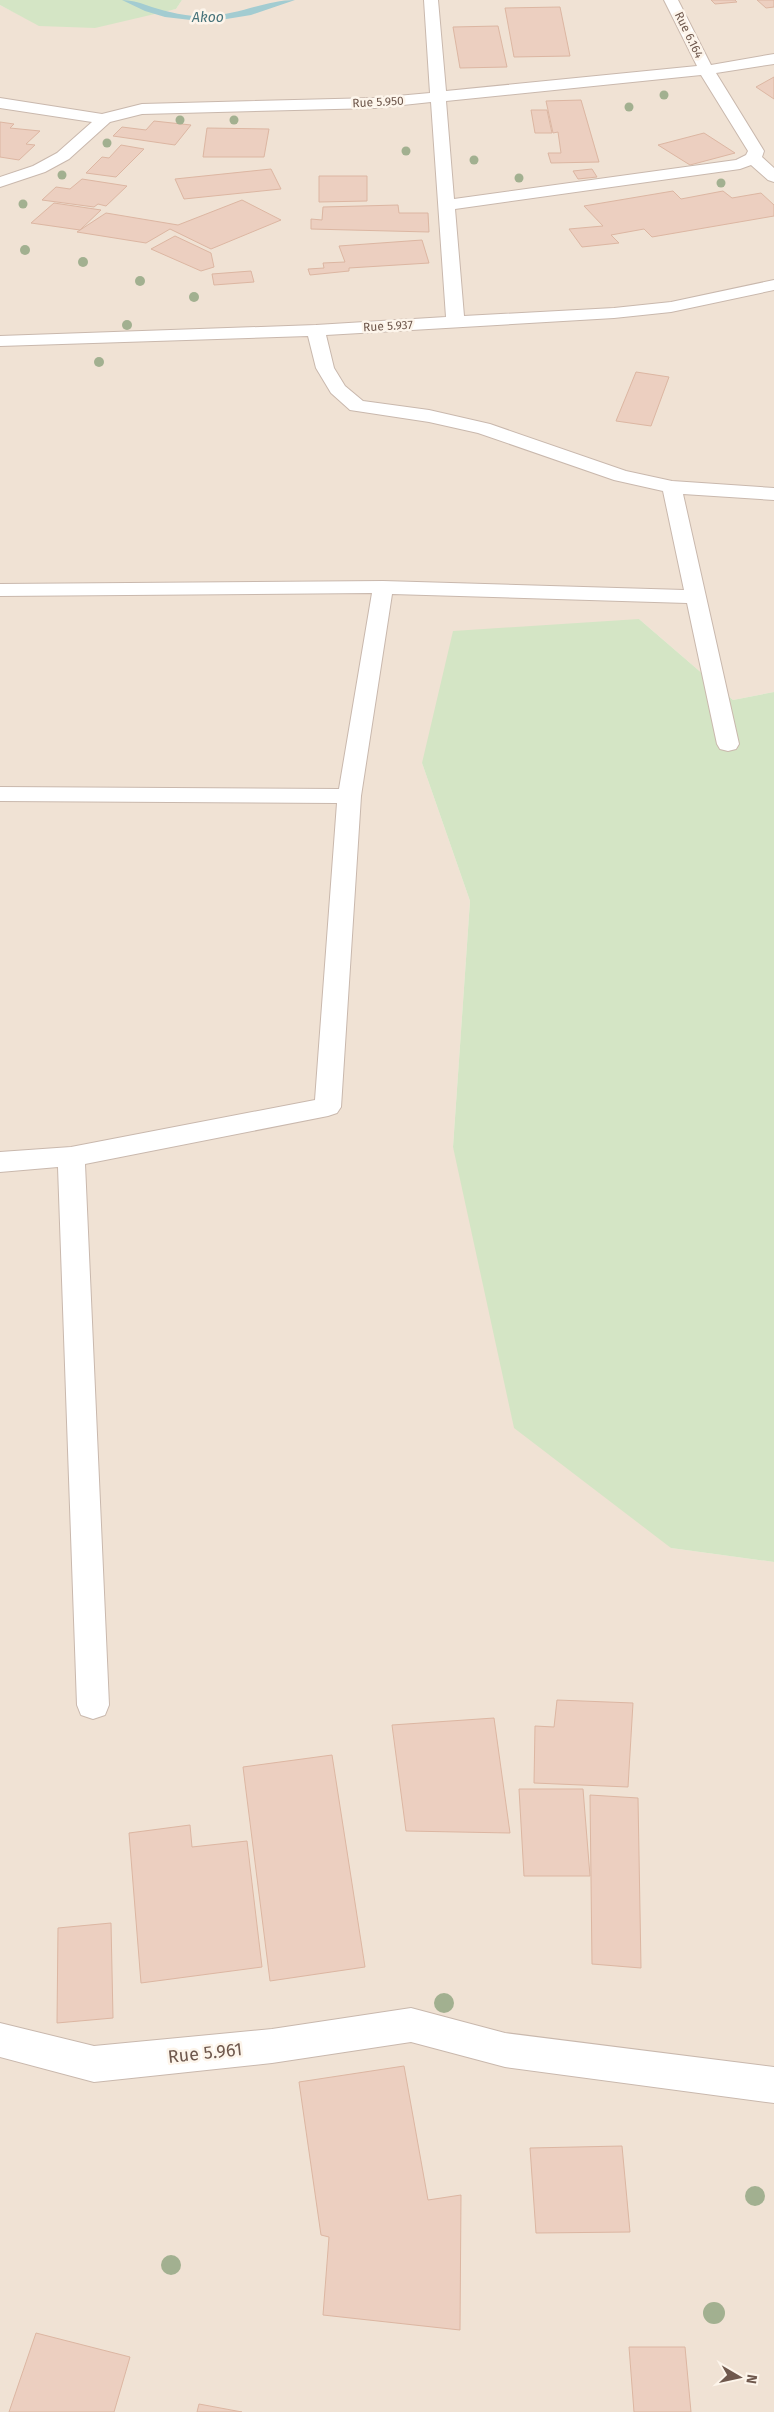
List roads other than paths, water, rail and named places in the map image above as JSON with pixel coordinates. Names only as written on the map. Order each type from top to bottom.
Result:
[{"type":"street","points":[[431,0],[439,98],[444,205],[455,322]]},
{"type":"street","name":"Rue 6.164","points":[[671,0],[706,70],[756,150],[753,158]]},
{"type":"street","name":"Rue 5.950","points":[[0,182],[39,169],[63,156],[104,120],[119,112],[142,109],[375,103],[439,98],[706,70],[774,60]]},
{"type":"street","points":[[0,103],[104,120]]},
{"type":"street","points":[[444,205],[740,164],[753,158],[774,177]]},
{"type":"street","name":"Rue 5.937","points":[[0,341],[316,330],[614,313],[671,307],[774,285]]},
{"type":"street","points":[[316,330],[325,368],[338,389],[357,406],[429,416],[483,428],[622,476],[672,487],[774,494]]},
{"type":"street","points":[[672,487],[728,744]]},
{"type":"street","points":[[0,590],[383,587],[696,598]]},
{"type":"street","points":[[0,1162],[71,1157],[328,1107],[349,796],[383,587]]},
{"type":"street","points":[[0,794],[349,796]]},
{"type":"street","points":[[71,1157],[93,1705]]},
{"type":"street","name":"Rue 5.961","points":[[0,2040],[94,2064],[272,2046],[411,2025],[505,2050],[774,2085]]},
{"type":"waterway","name":"Akoo","points":[[127,0],[148,9],[189,19],[228,17],[268,8],[290,0]]}]
